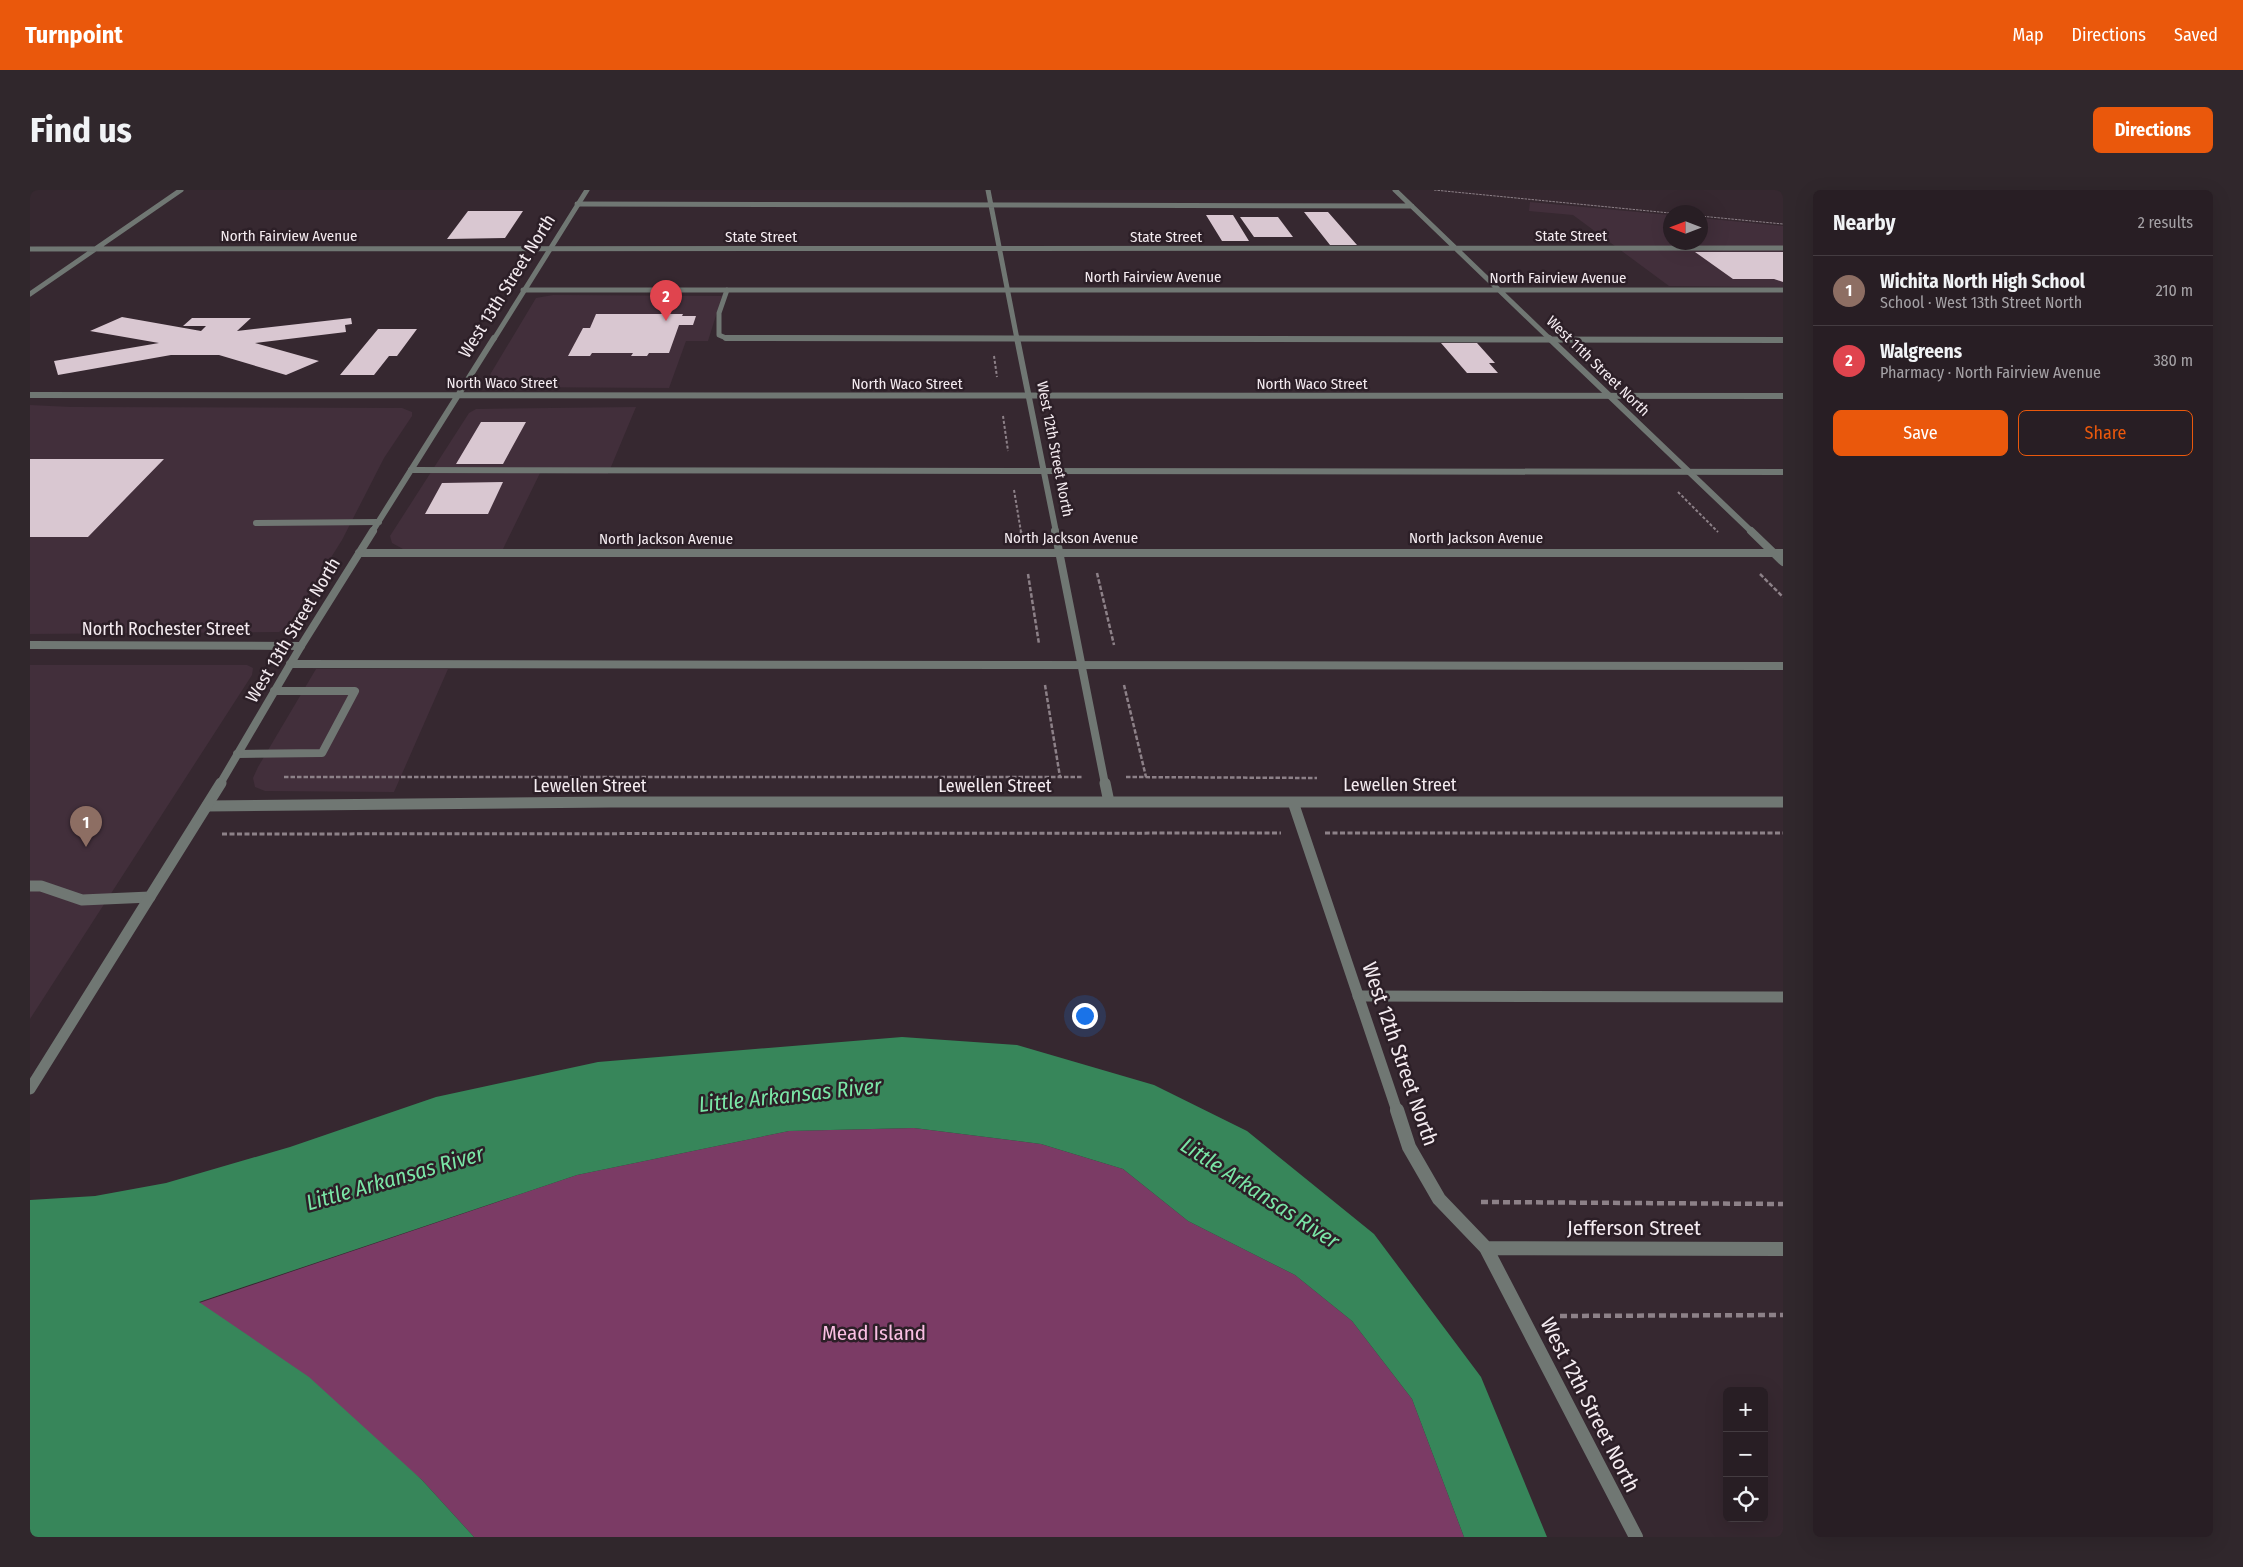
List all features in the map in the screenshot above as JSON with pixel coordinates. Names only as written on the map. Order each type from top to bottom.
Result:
[{"type":"street","points":[[30,294],[182,190]]},
{"type":"street","name":"West 13th Street North","points":[[30,1089],[207,806],[301,646],[587,190]]},
{"type":"street","name":"West 12th Street North","points":[[988,190],[1006,290],[1110,802]]},
{"type":"street","name":"West 11th Street North","points":[[1395,190],[1783,562]]},
{"type":"street","points":[[577,204],[1412,206]]},
{"type":"street","name":"State Street","points":[[549,249],[1783,248]]},
{"type":"street","name":"North Fairview Avenue","points":[[30,249],[549,249]]},
{"type":"street","name":"North Fairview Avenue","points":[[523,290],[1783,290]]},
{"type":"street","points":[[727,290],[719,313],[719,335],[726,338],[1783,340]]},
{"type":"street","name":"North Waco Street","points":[[30,396],[1783,396]]},
{"type":"street","points":[[411,470],[1783,472]]},
{"type":"street","points":[[256,523],[379,522]]},
{"type":"street","name":"North Jackson Avenue","points":[[360,553],[1783,553]]},
{"type":"street","name":"North Rochester Street","points":[[30,645],[301,646]]},
{"type":"street","points":[[290,664],[1783,666]]},
{"type":"street","points":[[237,754],[322,753],[355,691],[274,691]]},
{"type":"street","name":"Lewellen Street","points":[[207,806],[611,802],[1783,802]]},
{"type":"street","name":"West 12th Street North","points":[[1293,802],[1408,1148],[1439,1199],[1486,1248],[1636,1537]]},
{"type":"street","points":[[30,886],[41,886],[82,900],[150,897]]},
{"type":"street","points":[[1358,996],[1783,997]]},
{"type":"street","name":"Jefferson Street","points":[[1486,1248],[1783,1249]]},
{"type":"path","points":[[1434,190],[1663,212]]},
{"type":"path","points":[[1708,217],[1783,224]]},
{"type":"path","points":[[991,340],[1069,834]]},
{"type":"path","points":[[280,776],[1104,776],[1326,778]]},
{"type":"path","points":[[222,834],[1783,833]]},
{"type":"path","points":[[1481,1202],[1783,1204]]},
{"type":"path","points":[[1560,1316],[1783,1315]]},
{"type":"shaded area","points":[[1530,202],[1663,214],[1663,250],[1708,250],[1708,219],[1783,226],[1783,287],[1669,286],[1573,215],[1529,211]]},
{"type":"shaded area","points":[[553,295],[722,296],[708,341],[686,341],[669,388],[500,387],[492,385],[488,380],[491,373],[536,298]]},
{"type":"shaded area","points":[[30,405],[71,407],[402,408],[412,412],[412,416],[384,458],[342,540],[288,626],[279,632],[30,634]]},
{"type":"shaded area","points":[[636,407],[608,474],[540,473],[503,549],[403,549],[392,543],[390,536],[469,413],[476,409]]},
{"type":"shaded area","points":[[30,665],[247,665],[253,668],[252,675],[30,1019]]},
{"type":"shaded area","points":[[316,669],[448,669],[394,792],[265,791],[255,787],[253,778],[258,767]]},
{"type":"green space","name":"Mead Island","points":[[914,1128],[1041,1144],[1123,1169],[1188,1221],[1295,1275],[1352,1321],[1412,1399],[1464,1537],[474,1537],[422,1480],[199,1303],[577,1175],[789,1131]]},
{"type":"water","name":"Little Arkansas River","points":[[902,1037],[1017,1045],[1154,1085],[1247,1131],[1374,1234],[1481,1377],[1547,1537],[1464,1537],[1412,1399],[1352,1321],[1295,1275],[1188,1221],[1123,1169],[1041,1144],[914,1128],[789,1131],[577,1175],[199,1302],[309,1377],[422,1480],[474,1537],[30,1537],[30,1200],[95,1196],[166,1183],[290,1147],[436,1097],[598,1062]]},
{"type":"building","points":[[468,211],[523,211],[505,238],[447,239]]},
{"type":"building","points":[[1304,212],[1328,212],[1357,245],[1330,245]]},
{"type":"building","points":[[1206,215],[1233,215],[1249,241],[1222,241]]},
{"type":"building","points":[[1240,217],[1278,217],[1293,237],[1254,237]]},
{"type":"building","points":[[1695,252],[1783,252],[1783,282],[1774,279],[1733,279]]},
{"type":"building","points":[[596,314],[683,314],[682,316],[696,316],[693,325],[679,325],[669,353],[649,353],[647,356],[631,356],[633,353],[592,353],[590,356],[568,356],[583,328],[590,328]]},
{"type":"building","points":[[122,317],[201,331],[206,326],[183,326],[192,318],[251,318],[237,331],[351,318],[352,324],[345,325],[346,332],[255,343],[319,361],[286,375],[219,355],[171,355],[58,375],[54,361],[159,343],[90,331]]},
{"type":"building","points":[[378,329],[417,329],[397,356],[389,356],[374,375],[340,375]]},
{"type":"building","points":[[1441,343],[1477,343],[1495,363],[1489,363],[1498,373],[1467,373]]},
{"type":"building","points":[[481,422],[526,422],[503,464],[456,464]]},
{"type":"building","points":[[30,459],[164,459],[88,537],[30,537]]},
{"type":"building","points":[[503,482],[488,514],[425,514],[442,483]]},
{"type":"place","name":"Walgreens","points":[[666,321]]},
{"type":"place","name":"Wichita North High School","points":[[86,847]]}]
